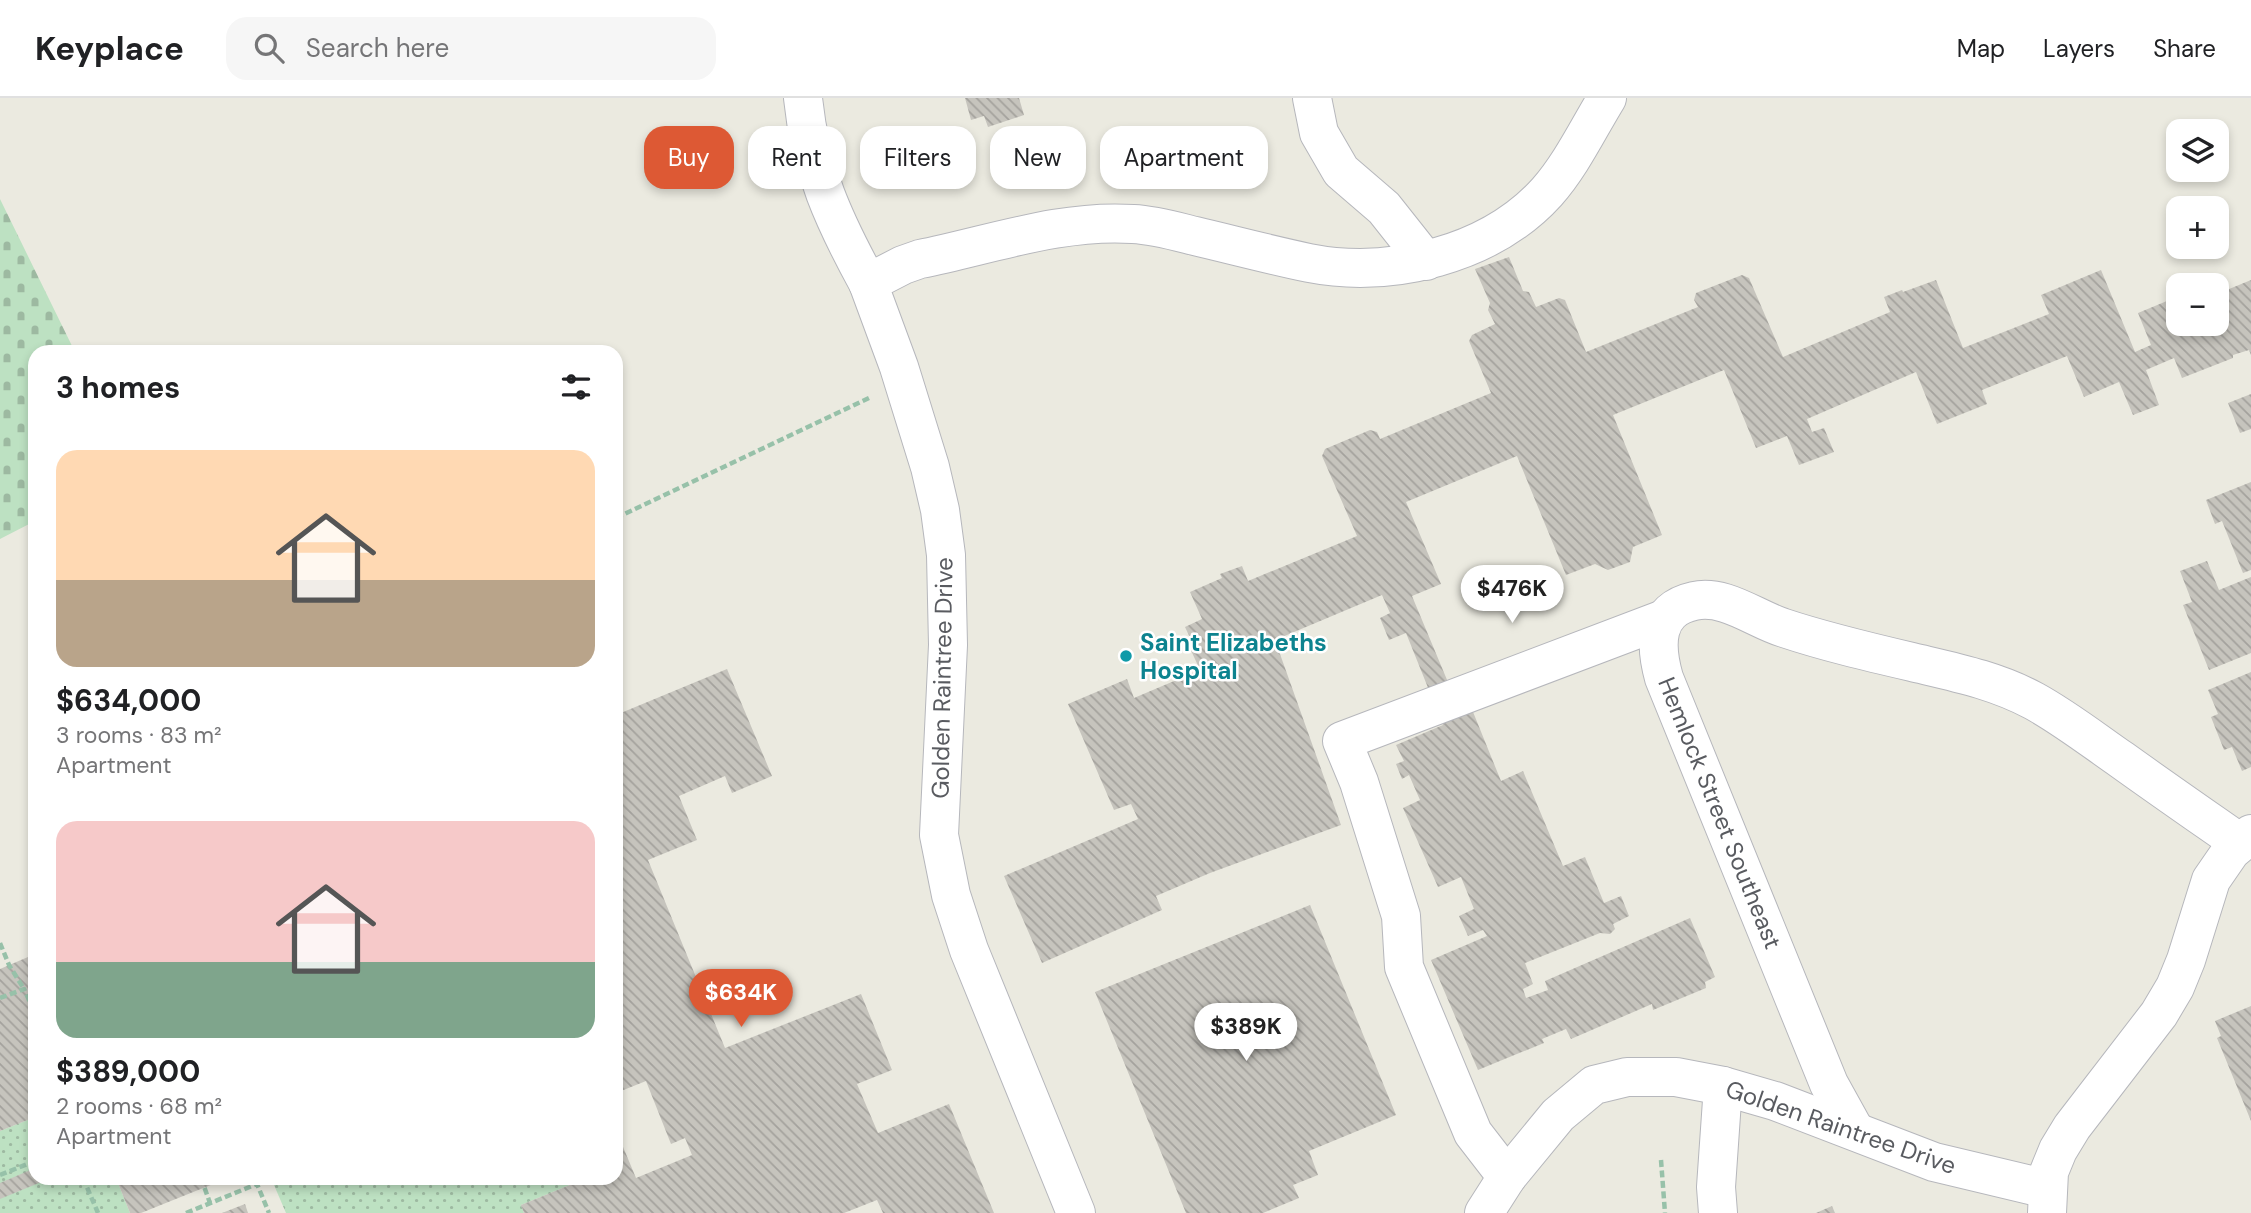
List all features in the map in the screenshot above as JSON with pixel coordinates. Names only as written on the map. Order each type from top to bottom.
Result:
[{"type":"lane","name":"Golden Raintree Drive","points":[[803,98],[808,136],[818,176],[839,231],[868,283],[904,382],[940,510],[946,555],[948,634],[939,835],[951,895],[970,950],[1076,1213]]},
{"type":"lane","points":[[1312,98],[1319,133],[1341,171],[1384,208],[1426,261]]},
{"type":"lane","points":[[868,283],[903,265],[920,260],[1053,229],[1109,222],[1165,229],[1329,266],[1406,265],[1426,261],[1478,241],[1531,207],[1560,175],[1607,98]]},
{"type":"lane","points":[[1507,1177],[1473,1133],[1404,967],[1401,916],[1359,782],[1342,741],[1664,619],[1677,607],[1693,601],[1710,600],[1726,603],[1766,622],[1825,641],[1975,677],[2005,687],[2060,716],[2245,838]]},
{"type":"lane","name":"Hemlock Street Southeast","points":[[1664,619],[1658,636],[1658,657],[1664,678],[1829,1084],[1855,1131]]},
{"type":"lane","name":"Golden Raintree Drive","points":[[1483,1213],[1507,1177],[1558,1115],[1594,1085],[1627,1077],[1676,1077],[1723,1086],[1774,1101],[1934,1162],[2047,1201],[2049,1172],[2053,1160],[2072,1127],[2143,1037],[2175,987],[2211,880],[2223,860],[2245,838]]},
{"type":"lane","points":[[1718,1213],[1716,1186],[1723,1086]]},
{"type":"path","points":[[623,515],[904,382]]},
{"type":"path","points":[[0,943],[28,998]]},
{"type":"path","points":[[0,998],[24,989]]},
{"type":"path","points":[[1661,1160],[1665,1213]]},
{"type":"path","points":[[0,1175],[28,1164]]},
{"type":"path","points":[[86,1185],[98,1213]]},
{"type":"path","points":[[203,1185],[210,1204]]},
{"type":"path","points":[[186,1213],[255,1185]]},
{"type":"path","points":[[257,1185],[269,1213]]},
{"type":"green space","points":[[0,199],[72,345],[28,345],[28,525],[0,539]]},
{"type":"green space","points":[[28,1120],[28,1185],[119,1185],[130,1213],[0,1213],[0,1131]]},
{"type":"green space","points":[[274,1185],[570,1185],[521,1205],[524,1213],[286,1213]]},
{"type":"building","points":[[965,98],[1019,98],[1024,115],[988,127],[984,116],[971,120]]},
{"type":"building","points":[[1509,257],[1523,291],[1529,292],[1536,307],[1559,298],[1565,300],[1586,352],[1698,307],[1694,300],[1696,293],[1742,275],[1749,278],[1783,357],[1890,312],[1884,297],[1936,280],[1963,348],[2049,314],[2041,295],[2101,270],[2135,352],[2151,345],[2138,313],[2166,301],[2166,336],[2229,336],[2229,289],[2251,280],[2251,355],[2249,350],[2233,355],[2233,358],[2182,378],[2174,358],[2146,370],[2159,405],[2133,415],[2119,382],[2084,397],[2067,356],[1982,390],[1987,404],[1937,424],[1916,372],[1807,419],[1812,432],[1824,428],[1834,452],[1799,465],[1787,436],[1756,448],[1724,370],[1613,415],[1662,535],[1633,547],[1630,562],[1608,570],[1595,564],[1566,575],[1517,456],[1406,502],[1441,584],[1412,596],[1460,711],[1471,707],[1501,781],[1523,771],[1563,866],[1585,857],[1604,903],[1621,896],[1629,916],[1613,924],[1615,929],[1610,934],[1600,933],[1525,963],[1533,984],[1523,989],[1526,998],[1548,990],[1545,981],[1690,918],[1715,977],[1705,982],[1706,988],[1653,1010],[1652,1004],[1571,1039],[1566,1029],[1542,1039],[1544,1043],[1478,1070],[1431,960],[1487,936],[1483,930],[1468,936],[1459,916],[1474,909],[1461,877],[1438,887],[1403,808],[1420,800],[1409,775],[1402,779],[1396,764],[1404,761],[1396,745],[1443,725],[1406,633],[1389,640],[1380,618],[1390,613],[1382,595],[1275,640],[1341,825],[1210,873],[1156,896],[1162,910],[1042,963],[1004,876],[1138,819],[1131,804],[1114,810],[1068,704],[1127,679],[1134,698],[1200,670],[1189,646],[1193,644],[1185,627],[1202,619],[1190,592],[1222,578],[1220,574],[1242,566],[1248,581],[1357,536],[1322,456],[1325,449],[1370,430],[1377,432],[1380,439],[1491,393],[1469,341],[1472,335],[1495,324],[1488,310],[1490,303],[1475,269]]},
{"type":"building","points":[[2251,394],[2251,429],[2240,433],[2228,403]]},
{"type":"building","points":[[2251,482],[2251,570],[2243,573],[2222,521],[2215,524],[2206,500]]},
{"type":"building","points":[[2207,561],[2219,590],[2251,577],[2251,653],[2209,670],[2183,605],[2192,602],[2180,571]]},
{"type":"building","points":[[727,669],[772,776],[732,793],[725,776],[679,796],[697,840],[648,860],[725,1048],[861,994],[892,1070],[857,1084],[878,1133],[949,1104],[994,1213],[883,1213],[877,1200],[844,1213],[524,1213],[521,1205],[570,1185],[623,1185],[623,1147],[636,1178],[692,1155],[685,1138],[671,1144],[646,1081],[623,1090],[623,712]]},
{"type":"building","points":[[2251,672],[2251,767],[2242,771],[2232,747],[2224,750],[2211,717],[2218,714],[2208,690]]},
{"type":"building","points":[[1310,905],[1396,1115],[1309,1151],[1318,1175],[1293,1185],[1299,1198],[1263,1213],[1186,1213],[1095,992]]},
{"type":"building","points":[[28,957],[28,1120],[0,1131],[0,969]]},
{"type":"building","points":[[2251,1006],[2251,1121],[2217,1038],[2221,1036],[2215,1021]]},
{"type":"building","points":[[28,1171],[28,1185],[34,1185],[0,1199],[0,1183]]},
{"type":"building","points":[[119,1185],[211,1185],[141,1213],[130,1213]]},
{"type":"building","points":[[245,1204],[248,1213],[222,1213]]},
{"type":"building","points":[[1832,1206],[1835,1213],[1816,1213]]},
{"type":"place","name":"Saint Elizabeths Hospital","points":[[1126,656]]}]
